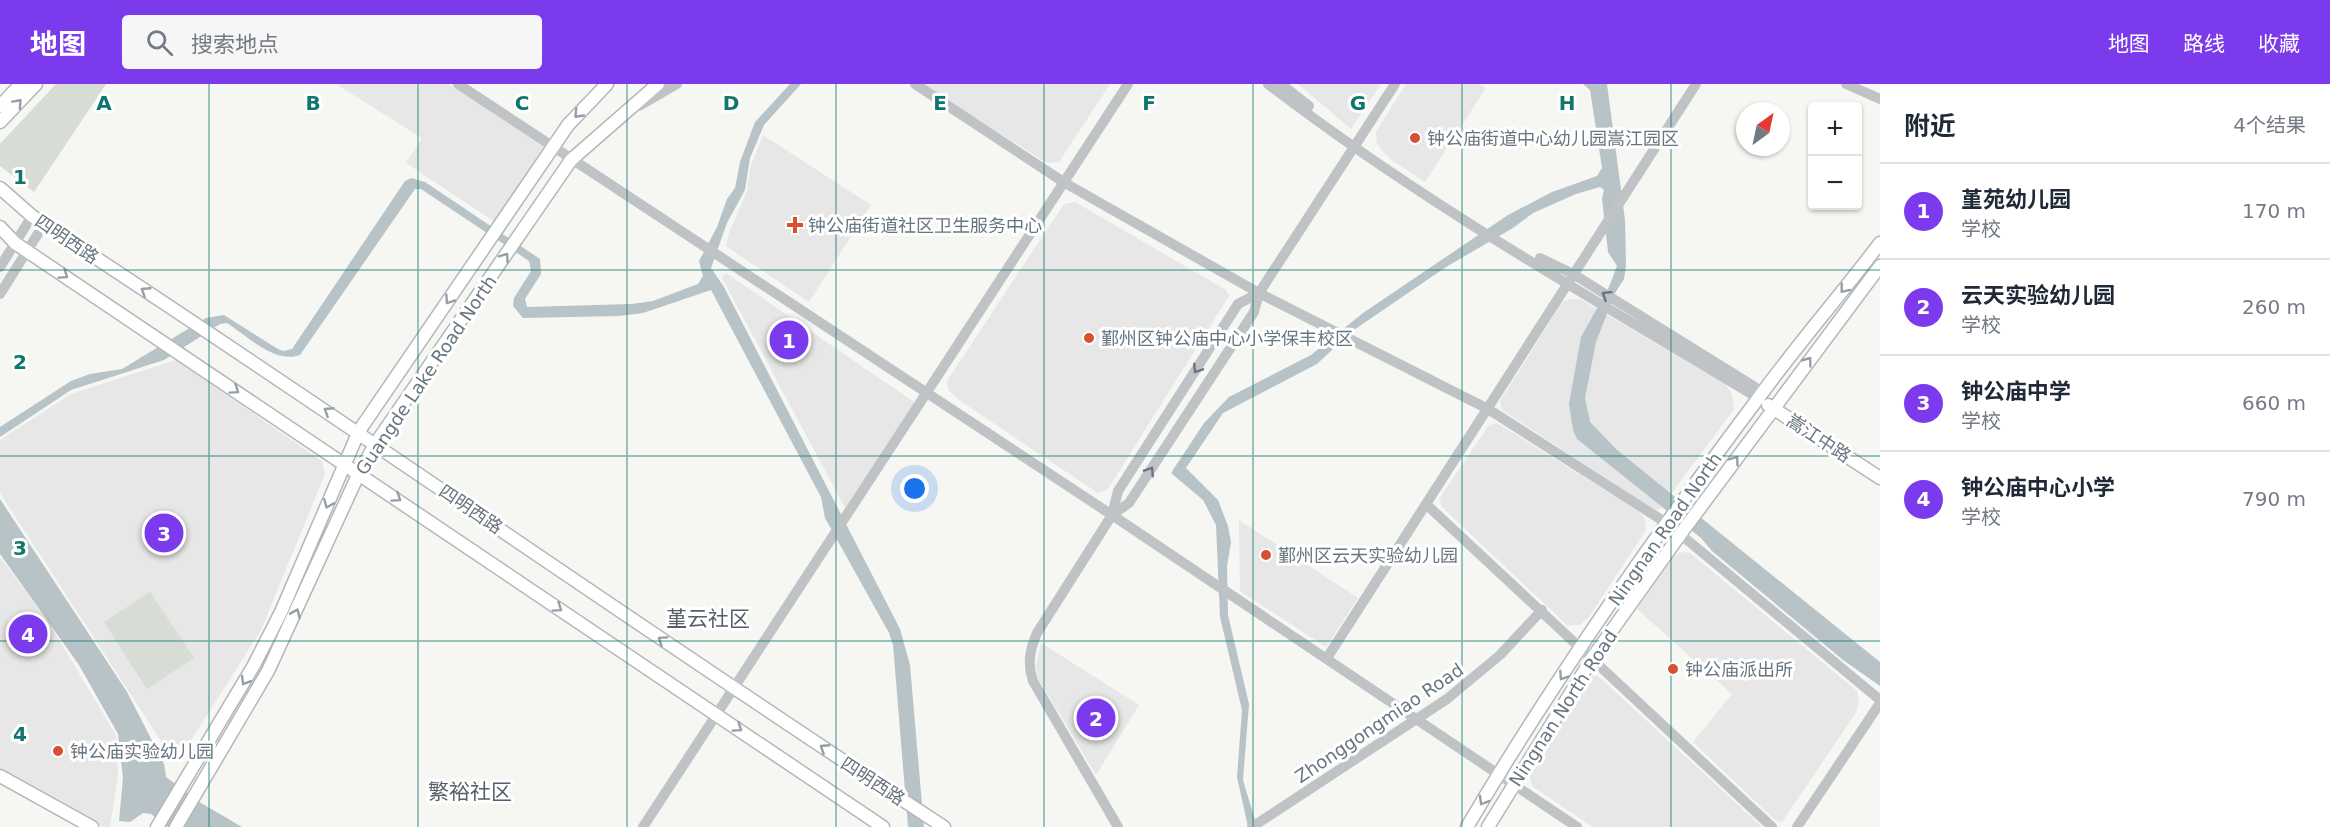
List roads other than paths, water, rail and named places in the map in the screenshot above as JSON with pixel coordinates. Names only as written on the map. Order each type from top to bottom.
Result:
[{"type":"main road","points":[[0,106],[21,84]]},
{"type":"main road","points":[[0,122],[36,84]]},
{"type":"main road","name":"Guangde Lake Road North","points":[[160,822],[254,665],[281,612],[359,431],[568,125],[608,84]]},
{"type":"main road","name":"Guangde Lake Road North","points":[[177,825],[268,671],[359,473],[376,443],[571,159],[658,84]]},
{"type":"main road","name":"四明西路","points":[[0,188],[32,216],[359,431],[733,688],[944,827]]},
{"type":"main road","name":"四明西路","points":[[0,226],[15,243],[883,827]]},
{"type":"main road","name":"Ningnan Road North","points":[[1467,827],[1498,775],[1582,647],[1687,495],[1761,395],[1880,243]]},
{"type":"main road","points":[[1776,405],[1880,266]]},
{"type":"main road","name":"嵩江中路","points":[[1761,395],[1880,478]]},
{"type":"main road","name":"嵩江中路","points":[[1776,405],[1880,469]]},
{"type":"main road","name":"Ningnan North Road","points":[[1488,827],[1593,657],[1776,405]]},
{"type":"main road","points":[[0,776],[92,827]]},
{"type":"street","points":[[458,84],[1211,580],[1577,827]]},
{"type":"street","points":[[625,113],[677,84]]},
{"type":"street","points":[[915,84],[1065,183],[1259,293],[1488,409],[1668,522],[1880,702],[1797,827]]},
{"type":"street","points":[[643,827],[1128,84]]},
{"type":"street","points":[[1268,84],[1470,222],[1570,279],[1589,296],[1620,315],[1761,395]]},
{"type":"street","points":[[1281,84],[1356,144],[1570,279],[1761,395]]},
{"type":"street","points":[[1112,515],[1129,503],[1254,312],[1259,293],[1395,84]]},
{"type":"street","points":[[1327,658],[1696,84]]},
{"type":"street","points":[[1846,84],[1880,99]]},
{"type":"street","points":[[0,267],[32,216]]},
{"type":"street","points":[[0,294],[44,224]]},
{"type":"street","points":[[1118,827],[1029,669],[1031,647],[1037,633],[1112,515],[1118,491],[1238,304],[1259,293]]},
{"type":"street","points":[[1427,505],[1593,657],[1772,827]]},
{"type":"street","name":"Zhonggongmiao Road","points":[[1252,827],[1417,719],[1474,678],[1542,610]]},
{"type":"place","name":"钟公庙街道中心幼儿园嵩江园区","points":[[1415,138]]},
{"type":"place","name":"钟公庙街道社区卫生服务中心","points":[[795,225]]},
{"type":"place","name":"鄞州区钟公庙中心小学保丰校区","points":[[1089,338]]},
{"type":"place","name":"堇苑幼儿园","points":[[789,340]]},
{"type":"place","name":"钟公庙中学","points":[[164,533]]},
{"type":"place","name":"鄞州区云天实验幼儿园","points":[[1266,555]]},
{"type":"place","name":"钟公庙中心小学","points":[[28,634]]},
{"type":"place","name":"钟公庙派出所","points":[[1673,669]]},
{"type":"place","name":"云天实验幼儿园","points":[[1096,718]]},
{"type":"place","name":"钟公庙实验幼儿园","points":[[58,751]]},
{"type":"district","name":"堇云社区","points":[[708,619]]},
{"type":"district","name":"繁裕社区","points":[[470,792]]}]
